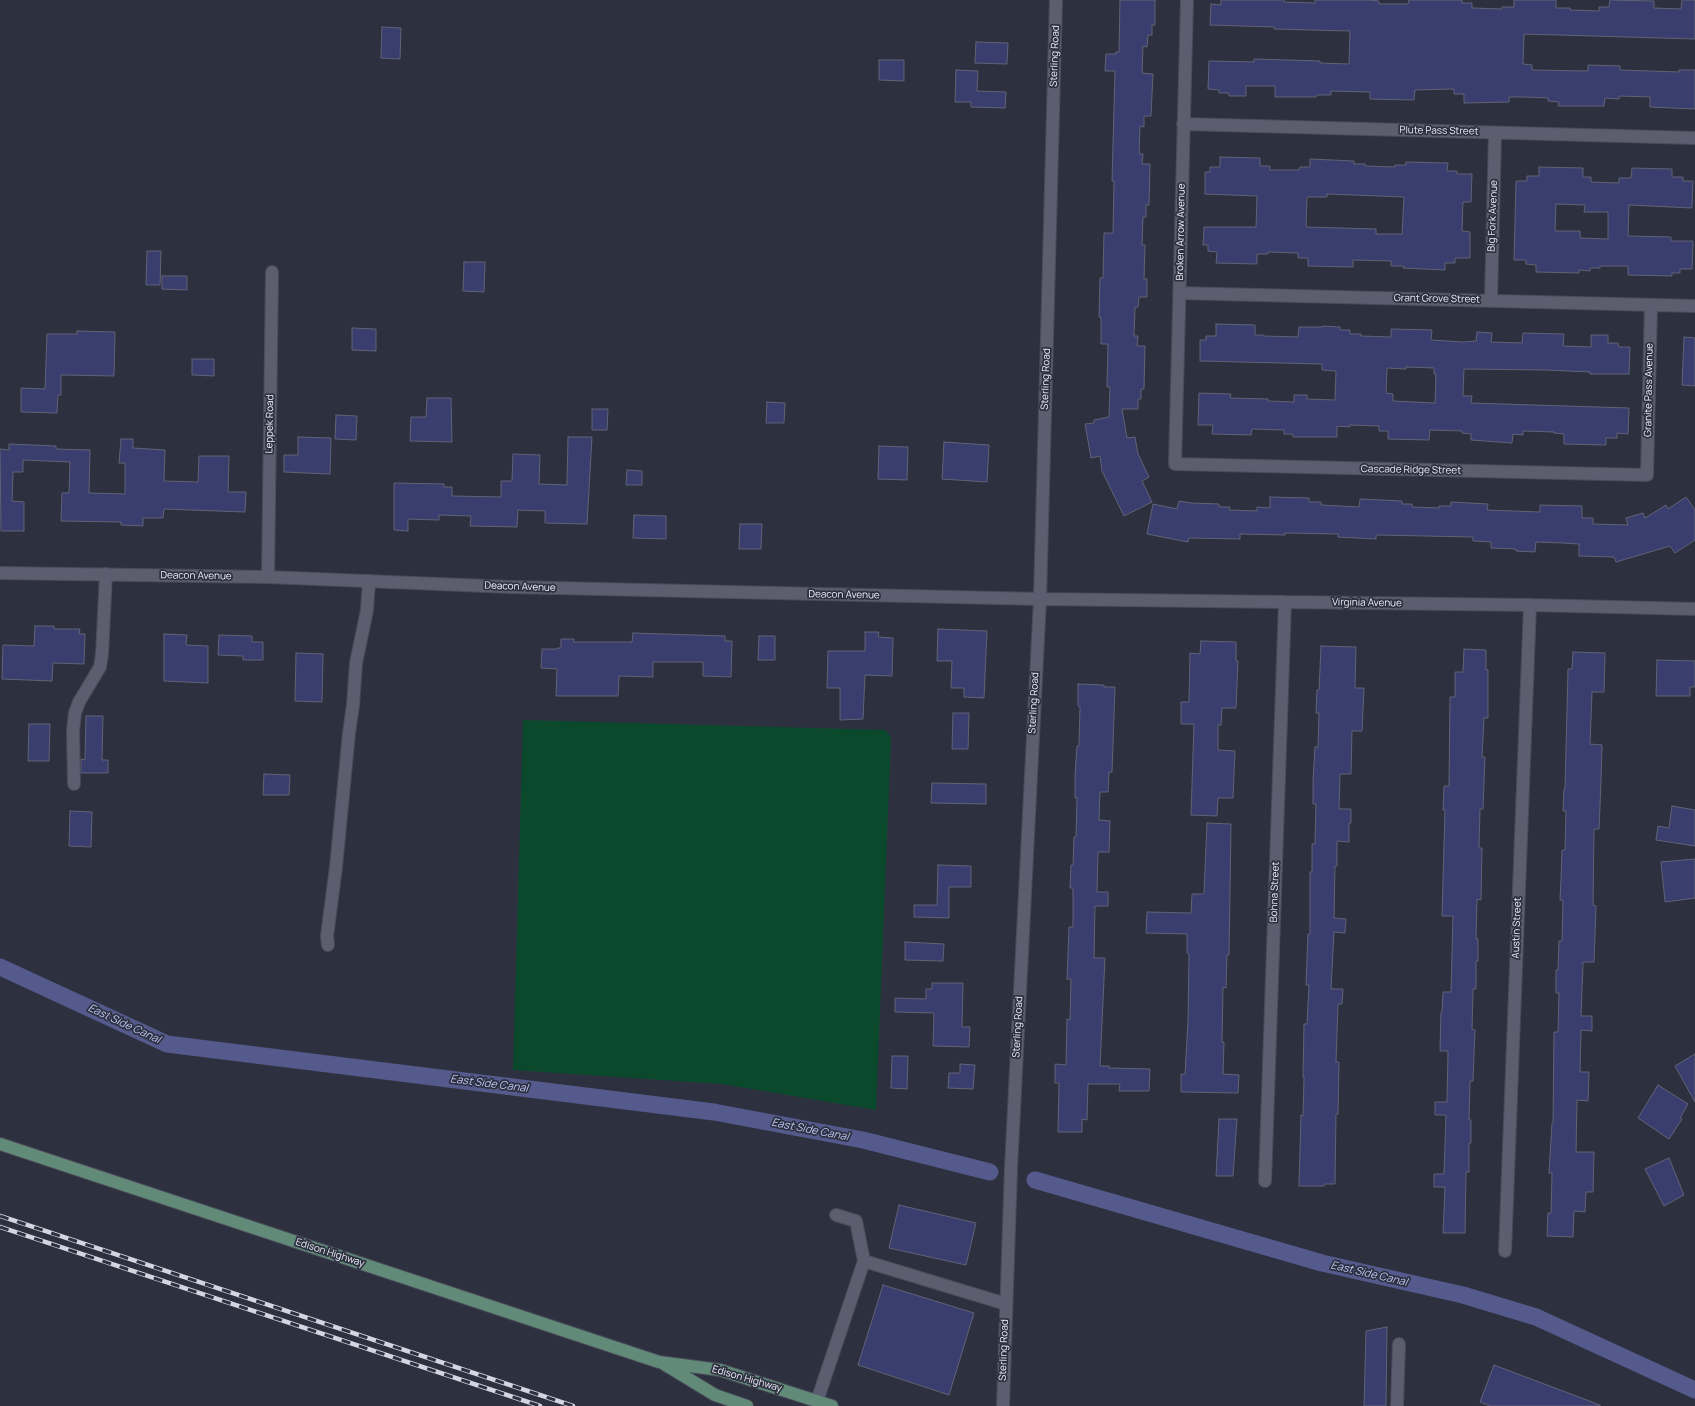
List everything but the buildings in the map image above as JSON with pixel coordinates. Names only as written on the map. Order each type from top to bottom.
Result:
[{"type":"main road","name":"Edison Highway","points":[[0,1144],[659,1362],[720,1370],[832,1406]]},
{"type":"main road","name":"Edison Highway","points":[[659,1362],[715,1396],[747,1406]]},
{"type":"street","name":"Sterling Road","points":[[1003,1406],[1011,1168],[1040,599],[1056,0]]},
{"type":"street","name":"Broken Arrow Avenue","points":[[1175,464],[1186,0]]},
{"type":"street","name":"Plute Pass Street","points":[[1183,124],[1695,138]]},
{"type":"street","name":"Big Fork Avenue","points":[[1491,300],[1495,133]]},
{"type":"street","name":"Leppek Road","points":[[268,577],[272,272]]},
{"type":"street","name":"Grant Grove Street","points":[[1179,292],[1695,306]]},
{"type":"street","name":"Granite Pass Avenue","points":[[1647,476],[1651,305]]},
{"type":"street","name":"Cascade Ridge Street","points":[[1175,464],[1647,476]]},
{"type":"street","name":"Deacon Avenue","points":[[0,572],[268,577],[511,587],[1040,599]]},
{"type":"street","points":[[74,784],[73,731],[75,713],[79,702],[100,667],[106,574]]},
{"type":"street","points":[[328,946],[327,936],[336,867],[356,663],[367,610],[369,581]]},
{"type":"street","name":"Virginia Avenue","points":[[1040,599],[1530,605],[1695,609]]},
{"type":"street","name":"Bohna Street","points":[[1265,1181],[1285,602]]},
{"type":"street","name":"Austin Street","points":[[1505,1251],[1530,605]]},
{"type":"street","points":[[817,1401],[864,1261],[856,1221],[836,1215]]},
{"type":"street","points":[[864,1261],[1006,1304]]},
{"type":"street","points":[[1397,1406],[1399,1344]]},
{"type":"green space","points":[[523,720],[885,730],[891,737],[876,1110],[722,1084],[513,1070]]},
{"type":"waterway","name":"East Side Canal","points":[[0,967],[167,1044],[714,1112],[863,1140],[990,1172]]},
{"type":"waterway","name":"East Side Canal","points":[[1035,1180],[1322,1263],[1463,1295],[1536,1317],[1695,1390]]},
{"type":"railway","points":[[0,1216],[573,1406]]},
{"type":"railway","points":[[0,1227],[540,1406]]}]
